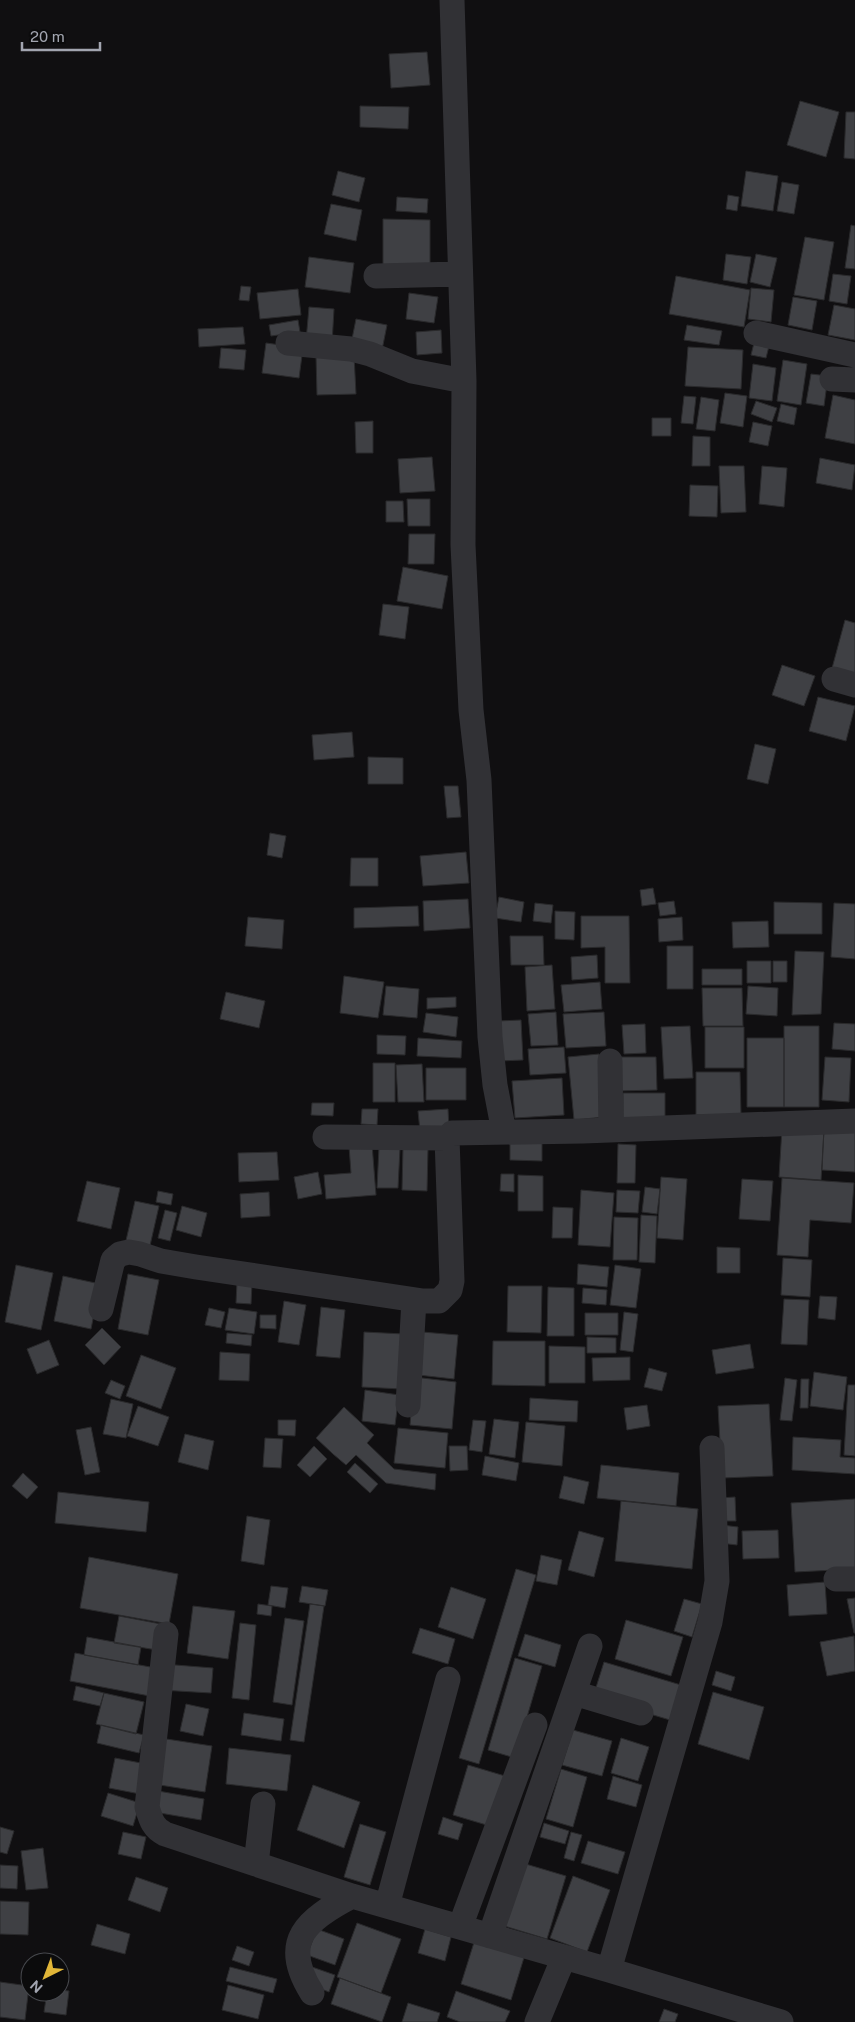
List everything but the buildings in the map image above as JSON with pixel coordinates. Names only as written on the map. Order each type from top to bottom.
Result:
[{"type":"street","points":[[452,0],[464,381],[463,544],[471,710],[479,780],[490,1037],[495,1085],[504,1132]]},
{"type":"street","points":[[376,276],[460,274]]},
{"type":"street","points":[[756,333],[855,354]]},
{"type":"street","points":[[288,343],[351,349],[370,354],[412,371],[464,381]]},
{"type":"street","points":[[610,1061],[611,1130]]},
{"type":"street","points":[[325,1137],[447,1138],[454,1133],[611,1130],[855,1121]]},
{"type":"street","points":[[101,1309],[113,1260],[120,1254],[129,1252],[161,1261],[414,1300],[439,1301],[450,1290],[452,1281],[447,1138]]},
{"type":"street","points":[[408,1405],[414,1300]]},
{"type":"street","points":[[609,1970],[710,1622],[716,1581],[712,1448]]},
{"type":"street","points":[[166,1634],[148,1807],[151,1822],[156,1829],[165,1834],[352,1896],[781,2022]]},
{"type":"street","points":[[490,1936],[590,1646]]},
{"type":"street","points":[[387,1906],[448,1679]]},
{"type":"street","points":[[574,1693],[641,1713]]},
{"type":"street","points":[[460,1927],[535,1725]]},
{"type":"street","points":[[256,1864],[263,1804]]},
{"type":"street","points":[[312,1993],[303,1979],[297,1955],[302,1936],[309,1923],[320,1914],[352,1896]]},
{"type":"street","points":[[537,2022],[564,1957]]}]
